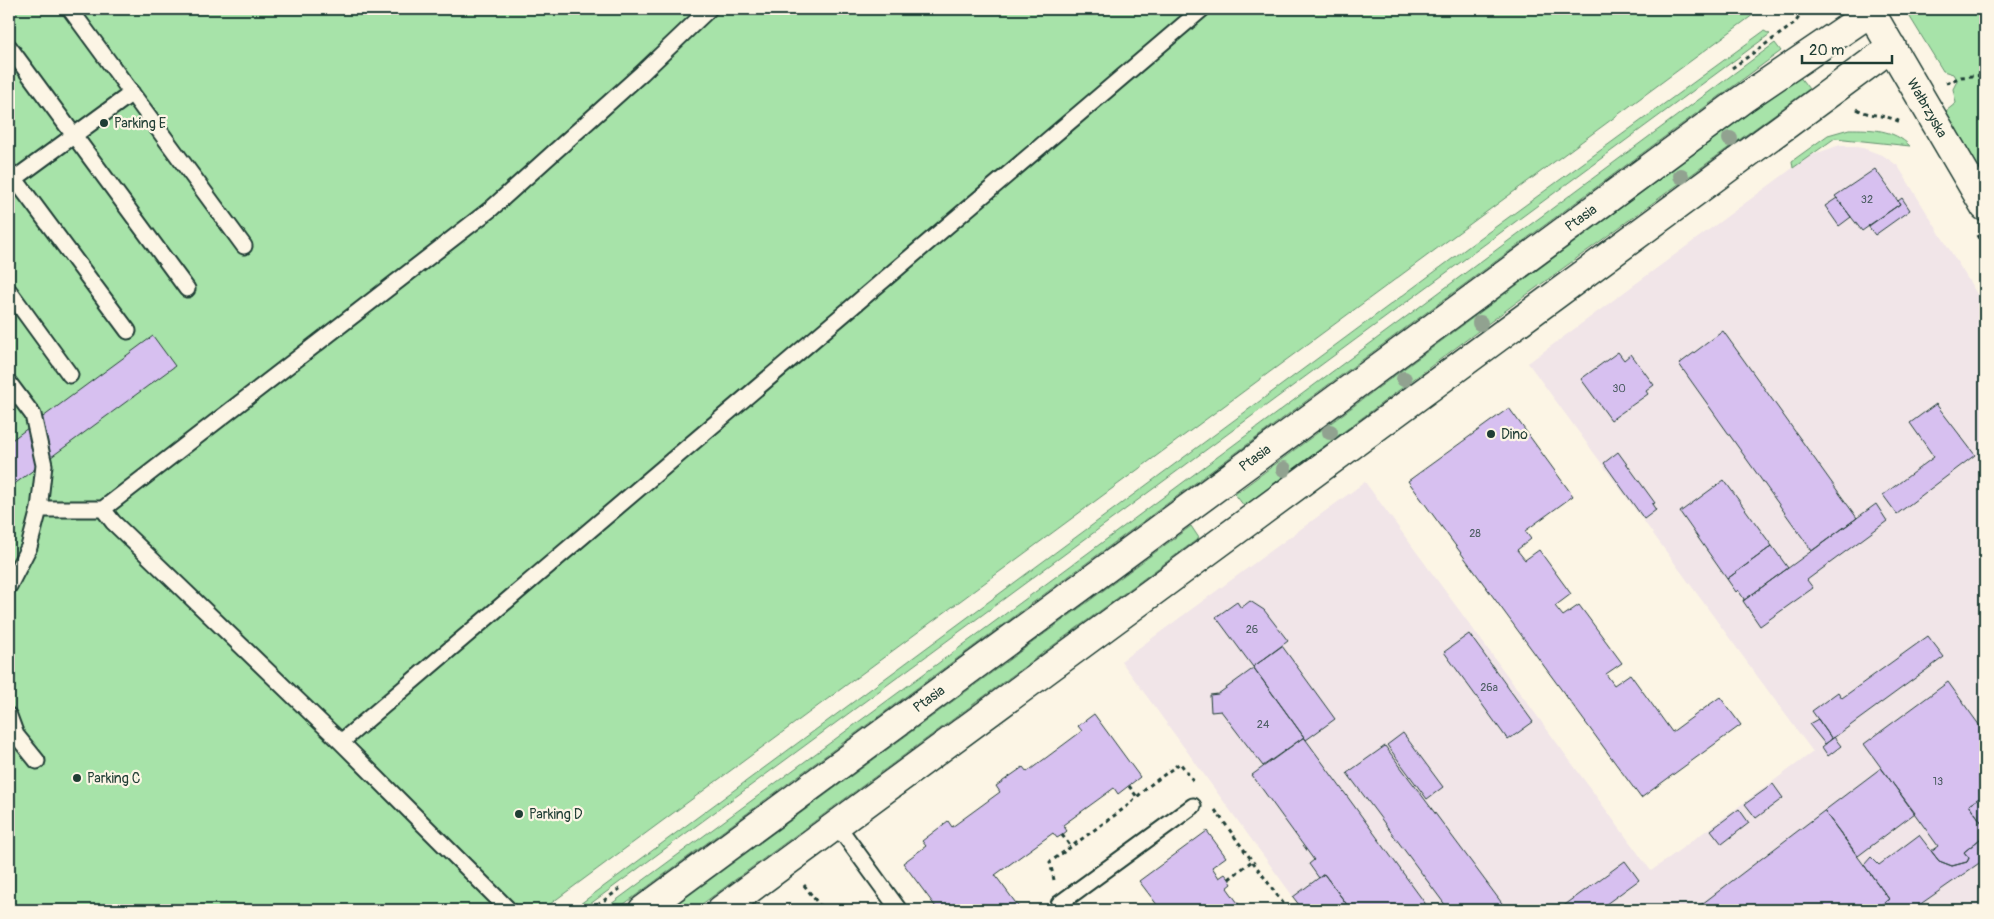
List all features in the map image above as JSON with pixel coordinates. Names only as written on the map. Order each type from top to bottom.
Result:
[{"type":"street","name":"Wałbrzyska","points":[[1870,10],[1985,207]]},
{"type":"street","name":"Ptasia","points":[[643,910],[1743,98],[1870,10]]},
{"type":"street","points":[[721,910],[1892,47]]},
{"type":"lane","points":[[70,9],[244,246]]},
{"type":"lane","points":[[39,510],[103,509],[492,208],[642,73],[709,9]]},
{"type":"lane","points":[[341,742],[1202,9]]},
{"type":"lane","points":[[9,46],[187,289]]},
{"type":"lane","points":[[128,331],[11,177],[132,93]]},
{"type":"lane","points":[[9,290],[70,375]]},
{"type":"lane","points":[[9,383],[33,415],[44,465],[39,510],[29,547],[9,586]]},
{"type":"lane","points":[[103,509],[113,522],[341,742],[509,910]]},
{"type":"lane","points":[[9,716],[16,735],[36,761]]},
{"type":"lane","points":[[1063,910],[1059,904],[1192,806]]},
{"type":"lane","points":[[837,825],[899,910]]},
{"type":"path","points":[[1942,84],[1961,77],[1985,75]]},
{"type":"path","points":[[1129,786],[1137,797]]},
{"type":"path","points":[[1062,835],[1071,847]]},
{"type":"path","points":[[1229,879],[1252,861]]},
{"type":"path","points":[[802,882],[823,910]]},
{"type":"shaded area","points":[[1840,145],[1863,148],[1884,156],[1898,166],[1985,307],[1985,910],[1303,910],[1121,661],[1365,482],[1651,871],[1813,752],[1528,363],[1809,156]]},
{"type":"green space","points":[[9,9],[1761,9],[542,910],[529,910],[524,905],[517,910],[9,910]]},
{"type":"green space","points":[[1905,9],[1985,9],[1985,178],[1946,111],[1956,103],[1953,89],[1957,81],[1953,74],[1943,71]]},
{"type":"green space","points":[[1764,31],[1770,34],[582,910],[572,910],[1483,236]]},
{"type":"green space","points":[[1775,43],[1781,51],[616,910],[603,910],[1088,553]]},
{"type":"green space","points":[[1799,76],[1809,89],[1525,296],[1244,506],[1235,494]]},
{"type":"green space","points":[[1849,129],[1882,131],[1897,136],[1910,146],[1835,138],[1793,168],[1792,161],[1828,135]]},
{"type":"green space","points":[[1191,526],[1199,538],[694,910],[669,910]]},
{"type":"building","points":[[1875,169],[1900,204],[1862,231],[1835,196]]},
{"type":"building","points":[[1837,198],[1851,217],[1839,226],[1825,206]]},
{"type":"building","points":[[1902,198],[1910,210],[1875,235],[1868,226],[1900,204],[1898,201]]},
{"type":"building","points":[[1723,331],[1857,518],[1812,551],[1679,364]]},
{"type":"building","points":[[153,336],[175,366],[9,488],[9,442]]},
{"type":"building","points":[[1618,352],[1624,360],[1631,354],[1654,385],[1646,391],[1648,394],[1611,420],[1581,379]]},
{"type":"building","points":[[1936,404],[1975,455],[1897,514],[1883,495],[1934,457],[1910,423]]},
{"type":"building","points":[[1509,408],[1573,496],[1525,531],[1531,539],[1517,550],[1525,560],[1539,550],[1571,594],[1555,606],[1563,616],[1579,605],[1622,663],[1606,674],[1614,685],[1630,674],[1672,732],[1720,697],[1741,725],[1641,798],[1408,481]]},
{"type":"building","points":[[1618,452],[1655,503],[1652,504],[1656,510],[1644,519],[1604,463]]},
{"type":"building","points":[[1724,480],[1772,546],[1727,579],[1680,512]]},
{"type":"building","points":[[1876,504],[1887,521],[1807,580],[1813,588],[1760,626],[1743,601]]},
{"type":"building","points":[[1772,546],[1788,568],[1743,601],[1744,599],[1738,590],[1736,592],[1727,579]]},
{"type":"building","points":[[1250,601],[1264,610],[1288,641],[1253,667],[1216,617],[1237,602],[1241,608]]},
{"type":"building","points":[[1469,634],[1533,722],[1508,740],[1444,652]]},
{"type":"building","points":[[1928,636],[1944,657],[1832,739],[1812,711],[1838,692],[1842,698]]},
{"type":"building","points":[[1282,646],[1335,719],[1306,740],[1253,667]]},
{"type":"building","points":[[1254,668],[1304,737],[1263,766],[1221,711],[1211,712],[1210,695],[1218,694]]},
{"type":"building","points":[[1948,682],[1985,733],[1985,794],[1969,805],[1985,827],[1985,835],[1964,852],[1969,858],[1967,862],[1952,866],[1939,861],[1931,851],[1938,846],[1864,744]]},
{"type":"building","points":[[1094,714],[1140,777],[1118,794],[1114,788],[1063,825],[1067,831],[1062,835],[1057,838],[1053,833],[995,875],[1021,910],[938,910],[903,863],[926,846],[922,841],[948,821],[952,827],[1000,792],[996,786],[1023,767],[1027,772],[1082,731],[1078,726]]},
{"type":"building","points":[[1818,719],[1832,739],[1825,744],[1809,724]]},
{"type":"building","points":[[1403,733],[1443,787],[1427,799],[1387,745]]},
{"type":"building","points":[[1304,737],[1430,910],[1351,910],[1324,874],[1319,878],[1309,864],[1314,860],[1252,775]]},
{"type":"building","points":[[1834,737],[1841,746],[1828,756],[1822,747]]},
{"type":"building","points":[[1385,746],[1507,910],[1449,910],[1347,773]]},
{"type":"building","points":[[1881,768],[1915,813],[1858,856],[1824,811]]},
{"type":"building","points":[[1773,784],[1783,798],[1756,818],[1745,804]]},
{"type":"building","points":[[1985,794],[1985,827],[1969,805]]},
{"type":"building","points":[[1739,809],[1749,823],[1722,844],[1711,830]]},
{"type":"building","points":[[1824,811],[1889,899],[1875,910],[1694,910]]},
{"type":"building","points":[[1207,831],[1226,857],[1212,867],[1219,878],[1225,874],[1229,879],[1232,884],[1227,888],[1243,910],[1161,910],[1139,881]]},
{"type":"building","points":[[1919,835],[1939,861],[1952,866],[1967,862],[1969,858],[1964,852],[1985,835],[1985,859],[1912,910],[1875,910],[1889,899],[1864,865],[1871,857],[1879,865]]},
{"type":"building","points":[[1625,861],[1639,880],[1598,910],[1558,910]]},
{"type":"building","points":[[1324,874],[1351,910],[1303,910],[1293,897]]},
{"type":"place","name":"Parking E","points":[[104,123]]},
{"type":"place","name":"Dino","points":[[1491,434]]},
{"type":"place","name":"Parking C","points":[[77,778]]},
{"type":"place","name":"Parking D","points":[[519,814]]}]
